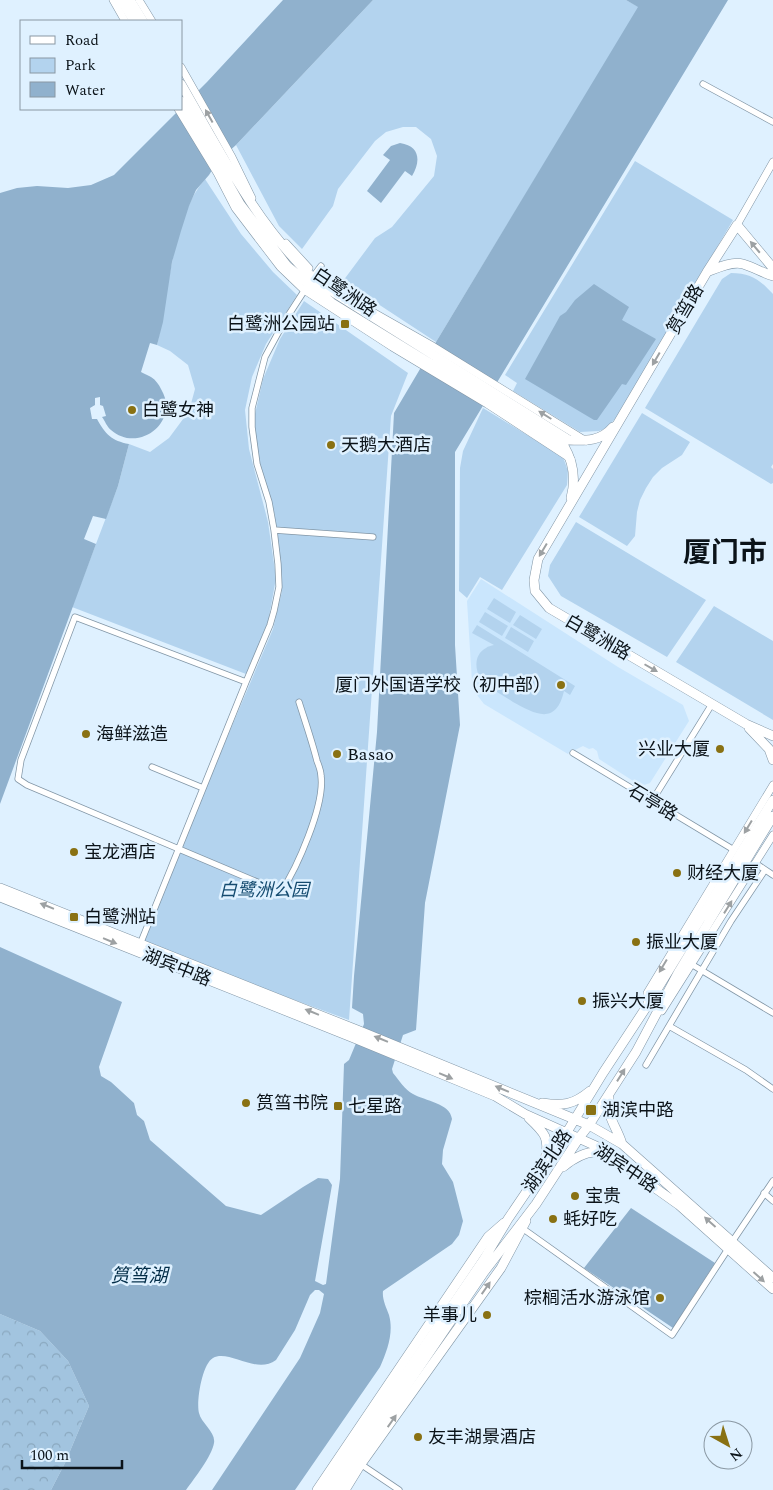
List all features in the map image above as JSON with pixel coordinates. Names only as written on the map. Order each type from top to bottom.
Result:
[{"type":"main road","points":[[121,0],[133,20]]},
{"type":"main road","points":[[130,0],[142,20]]},
{"type":"main road","name":"白鹭洲路","points":[[182,86],[224,165],[240,204],[287,266],[310,282],[332,303],[421,362],[492,396],[569,440],[587,441],[606,434],[625,413]]},
{"type":"main road","name":"白鹭洲路","points":[[182,102],[224,165]]},
{"type":"main road","points":[[737,225],[773,268]]},
{"type":"main road","name":"筼筜路","points":[[599,456],[707,272],[737,225]]},
{"type":"main road","points":[[707,272],[721,266],[741,263],[773,276]]},
{"type":"main road","name":"白鹭洲路","points":[[310,282],[336,294],[429,348],[492,396],[564,446],[572,459],[574,486],[568,508]]},
{"type":"main road","name":"白鹭洲路","points":[[599,456],[538,559],[534,580],[535,591],[549,608],[746,724],[773,736]]},
{"type":"main road","name":"白鹭洲路","points":[[746,724],[769,749],[773,760]]},
{"type":"main road","name":"湖滨北路","points":[[336,1490],[647,1006],[773,800]]},
{"type":"main road","name":"湖滨北路","points":[[326,1490],[355,1460],[484,1272],[536,1204],[579,1138],[590,1125],[636,1052],[678,973],[773,816]]},
{"type":"main road","points":[[0,888],[139,948]]},
{"type":"main road","name":"湖宾中路","points":[[0,897],[139,948],[403,1053],[495,1096],[525,1114],[596,1146],[679,1205],[730,1246],[773,1289]]},
{"type":"main road","points":[[403,1053],[590,1125],[622,1144],[730,1246],[773,1278]]},
{"type":"main road","points":[[530,1101],[563,1105],[582,1098],[594,1087]]},
{"type":"main road","points":[[611,1092],[608,1108],[610,1119],[618,1131],[622,1144]]},
{"type":"main road","points":[[525,1114],[546,1138],[548,1148],[543,1168]]},
{"type":"main road","points":[[557,1172],[581,1155],[595,1151],[608,1155]]},
{"type":"main road","points":[[345,1490],[355,1460],[501,1268],[536,1204]]},
{"type":"main road","points":[[316,1490],[488,1237],[508,1220]]},
{"type":"street","points":[[113,0],[125,20]]},
{"type":"street","points":[[139,0],[151,20]]},
{"type":"street","name":"白鹭洲路","points":[[182,68],[187,75],[224,165]]},
{"type":"street","points":[[703,84],[773,122]]},
{"type":"street","name":"白鹭洲路","points":[[179,110],[260,210],[310,282]]},
{"type":"street","name":"筼筜路","points":[[737,225],[773,162]]},
{"type":"street","points":[[139,948],[270,625],[277,595],[278,564],[274,530],[257,464],[252,427],[252,408],[266,357],[284,322],[321,266]]},
{"type":"street","points":[[274,530],[373,537]]},
{"type":"street","points":[[246,682],[75,616],[21,760],[18,779],[27,785],[281,892],[291,877],[306,843],[317,807],[322,777],[298,702]]},
{"type":"street","points":[[652,801],[712,704]]},
{"type":"street","name":"石亭路","points":[[573,753],[734,850]]},
{"type":"street","points":[[152,767],[203,788]]},
{"type":"street","points":[[647,1006],[647,993],[773,785]]},
{"type":"street","points":[[636,1052],[773,835]]},
{"type":"street","points":[[755,863],[773,875]]},
{"type":"street","points":[[646,1065],[732,921],[765,870]]},
{"type":"street","points":[[691,964],[773,1013]]},
{"type":"street","points":[[669,1026],[746,1070],[773,1089]]},
{"type":"street","points":[[522,1228],[672,1335],[773,1181]]},
{"type":"street","points":[[764,1193],[773,1201]]},
{"type":"street","points":[[355,1460],[399,1490]]},
{"type":"shaded area","name":"厦门外国语学校（初中部）","points":[[481,579],[618,667],[683,705],[689,721],[650,783],[641,786],[599,759],[597,751],[593,748],[589,749],[583,746],[575,750],[572,749],[568,754],[484,704],[477,695],[476,688],[472,682],[467,601]]},
{"type":"green space","points":[[373,0],[626,0],[639,7],[436,342],[343,281],[375,238],[392,227],[434,176],[437,156],[431,139],[416,127],[403,127],[386,132],[375,141],[338,189],[333,206],[302,249],[279,226],[236,145]]},
{"type":"green space","points":[[635,161],[733,220],[620,413],[607,428],[599,431],[580,432],[513,391],[517,383],[505,375]]},
{"type":"green space","points":[[205,179],[241,234],[273,272],[297,295],[266,344],[252,377],[245,410],[249,449],[268,522],[276,578],[268,623],[246,674],[72,607],[118,486],[129,444],[150,452],[169,438],[189,411],[195,389],[188,365],[170,351],[157,345],[178,236],[194,196]]},
{"type":"green space","points":[[731,273],[744,274],[755,278],[773,294],[773,464],[771,467],[773,469],[773,483],[771,484],[645,408],[722,279]]},
{"type":"green space","name":"白鹭洲公园","points":[[304,301],[408,373],[391,416],[349,1020],[140,943],[273,629],[282,591],[275,539],[275,515],[257,464],[252,427],[263,379],[280,339]]},
{"type":"green space","points":[[483,408],[563,457],[568,471],[567,485],[502,590],[480,577],[467,598],[459,591],[460,468],[463,451]]},
{"type":"green space","points":[[642,413],[690,442],[682,455],[662,468],[646,488],[637,512],[635,536],[627,546],[579,517]]},
{"type":"green space","points":[[576,522],[706,600],[667,657],[561,596],[548,576],[550,565]]},
{"type":"green space","points":[[494,598],[516,612],[510,623],[487,609]]},
{"type":"green space","points":[[714,606],[773,641],[773,720],[676,662]]},
{"type":"green space","points":[[485,612],[508,626],[502,636],[479,622]]},
{"type":"green space","points":[[520,615],[542,629],[536,639],[513,625]]},
{"type":"green space","points":[[477,625],[575,686],[570,695],[564,691],[556,709],[544,714],[529,710],[485,685],[477,671],[478,656],[488,647],[494,645],[472,633]]},
{"type":"green space","points":[[511,627],[534,641],[528,652],[505,638]]},
{"type":"green space","points":[[0,1314],[40,1331],[68,1361],[89,1406],[65,1463],[51,1490],[0,1490]]},
{"type":"water","points":[[283,0],[373,0],[236,145],[218,161],[196,190],[189,206],[172,262],[163,322],[157,345],[150,343],[141,372],[150,376],[158,384],[166,401],[165,413],[161,423],[154,431],[144,436],[133,438],[122,436],[110,429],[102,417],[106,416],[103,406],[100,405],[100,397],[95,398],[95,405],[90,408],[92,419],[97,419],[110,436],[118,441],[129,444],[118,486],[106,519],[93,516],[84,539],[96,544],[0,804],[0,193],[17,188],[37,186],[68,188],[91,185],[114,175],[179,110],[182,110],[182,107]]},
{"type":"water","name":"筼筜湖","points":[[626,0],[728,0],[455,452],[455,645],[460,725],[425,903],[416,1030],[403,1035],[392,1069],[393,1073],[410,1092],[442,1106],[450,1114],[452,1119],[443,1150],[442,1164],[453,1182],[463,1221],[459,1235],[452,1244],[383,1291],[391,1328],[387,1348],[380,1367],[295,1490],[212,1490],[300,1358],[320,1313],[324,1294],[319,1290],[315,1290],[310,1295],[295,1330],[276,1360],[260,1365],[219,1356],[209,1362],[203,1375],[198,1408],[200,1417],[213,1435],[214,1443],[206,1461],[186,1490],[51,1490],[65,1463],[89,1406],[68,1361],[40,1331],[0,1314],[0,947],[122,1002],[99,1067],[101,1076],[111,1082],[134,1103],[137,1115],[144,1121],[150,1140],[226,1206],[261,1215],[318,1178],[328,1179],[332,1185],[315,1281],[323,1285],[326,1284],[340,1179],[344,1064],[349,1060],[364,1024],[363,1014],[352,1008],[377,732],[394,413],[638,7]]},
{"type":"water","points":[[400,143],[412,147],[417,155],[417,165],[412,176],[405,171],[381,203],[367,191],[390,160],[383,155],[391,146]]},
{"type":"water","points":[[594,284],[629,307],[622,320],[656,339],[626,385],[622,384],[597,420],[525,379],[560,316]]},
{"type":"water","name":"棕榈活水游泳馆","points":[[631,1208],[715,1263],[673,1328],[584,1268]]},
{"type":"place","name":"白鹭洲公园站","points":[[345,324]]},
{"type":"place","name":"白鹭女神","points":[[132,410]]},
{"type":"place","name":"天鹅大酒店","points":[[331,445]]},
{"type":"place","name":"厦门外国语学校（初中部）","points":[[561,685]]},
{"type":"place","name":"海鲜滋造","points":[[86,734]]},
{"type":"place","name":"兴业大厦","points":[[720,749]]},
{"type":"place","name":"Basao","points":[[337,754]]},
{"type":"place","name":"宝龙酒店","points":[[74,852]]},
{"type":"place","name":"财经大厦","points":[[677,873]]},
{"type":"place","name":"白鹭洲站","points":[[74,917]]},
{"type":"place","name":"振业大厦","points":[[636,942]]},
{"type":"place","name":"振兴大厦","points":[[582,1001]]},
{"type":"place","name":"筼筜书院","points":[[246,1103]]},
{"type":"place","name":"七星路","points":[[338,1106]]},
{"type":"place","name":"湖滨中路","points":[[591,1110]]},
{"type":"place","name":"宝贵","points":[[575,1196]]},
{"type":"place","name":"蚝好吃","points":[[553,1219]]},
{"type":"place","name":"棕榈活水游泳馆","points":[[660,1298]]},
{"type":"place","name":"羊事儿","points":[[487,1315]]},
{"type":"place","name":"友丰湖景酒店","points":[[418,1437]]},
{"type":"district","name":"厦门市","points":[[725,552]]}]
